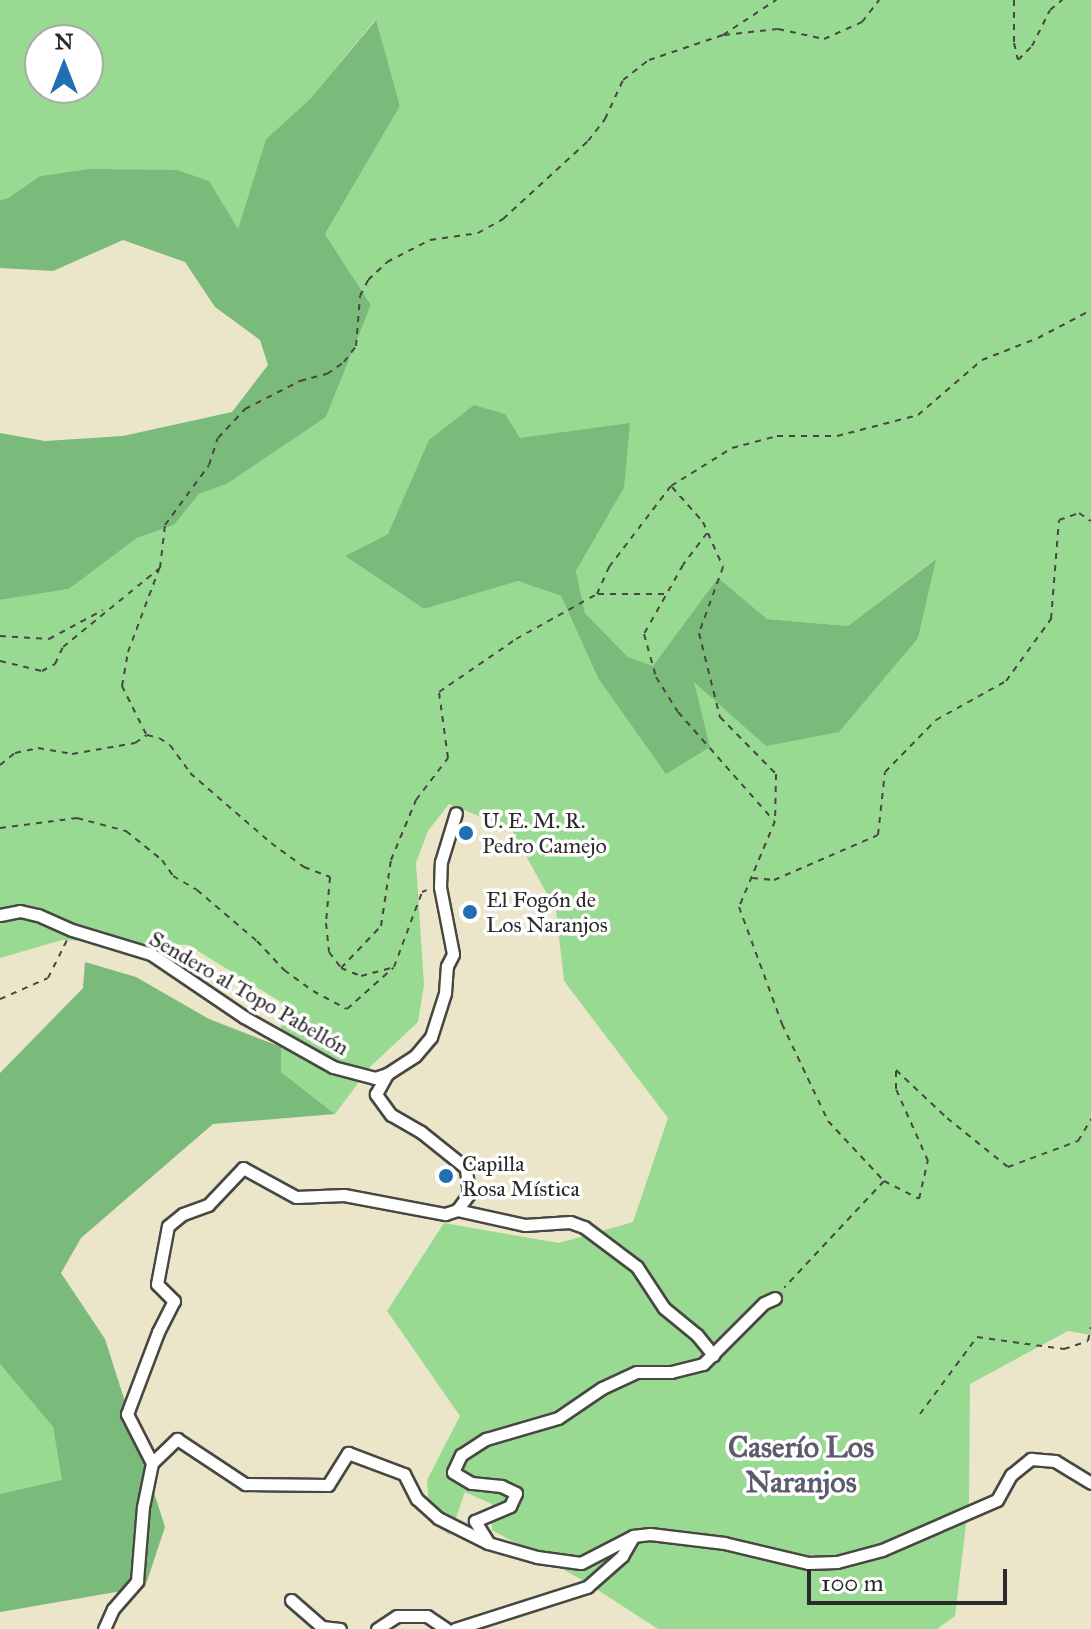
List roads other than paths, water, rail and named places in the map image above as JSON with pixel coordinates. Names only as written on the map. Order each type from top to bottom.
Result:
[{"type":"street","points":[[456,813],[441,862],[440,887],[453,954],[447,966],[445,993],[431,1037],[415,1056],[387,1074],[376,1094],[391,1115],[421,1132],[466,1168],[469,1194],[457,1210]]},
{"type":"street","name":"Sendero al Topo Pabellón","points":[[0,915],[20,911],[151,954],[244,1017],[333,1067],[375,1078],[387,1074]]},
{"type":"street","points":[[152,1463],[127,1414],[158,1332],[174,1301],[157,1284],[168,1226],[183,1214],[208,1205],[243,1168],[296,1197],[344,1195],[445,1214],[457,1210],[525,1225],[570,1222],[584,1227],[637,1267],[664,1308],[697,1335],[713,1355]]},
{"type":"street","points":[[488,1543],[475,1521],[488,1512],[510,1506],[516,1493],[501,1486],[471,1483],[453,1472],[461,1455],[486,1439],[558,1418],[602,1388],[637,1372],[671,1372],[703,1364],[764,1303],[775,1298]]},
{"type":"street","points":[[104,1629],[113,1609],[137,1581],[143,1507],[152,1463],[177,1439],[245,1484],[328,1485],[348,1453],[404,1474],[417,1499],[438,1518],[488,1543],[537,1557],[581,1563],[633,1536],[650,1534],[724,1543],[808,1563],[837,1562],[882,1550],[997,1500],[1011,1475],[1031,1459],[1055,1461],[1091,1483]]},
{"type":"street","points":[[455,1629],[587,1587],[622,1556],[633,1536]]},
{"type":"street","points":[[291,1600],[322,1627],[340,1629]]},
{"type":"street","points":[[377,1629],[397,1616],[427,1616],[446,1629]]},
{"type":"place","name":"U. E. M. R. Pedro Camejo","points":[[466,833]]},
{"type":"place","name":"El Fogón de Los Naranjos","points":[[470,912]]},
{"type":"place","name":"Capilla Rosa Mística","points":[[446,1176]]},
{"type":"district","name":"Caserío Los Naranjos","points":[[801,1464]]}]
